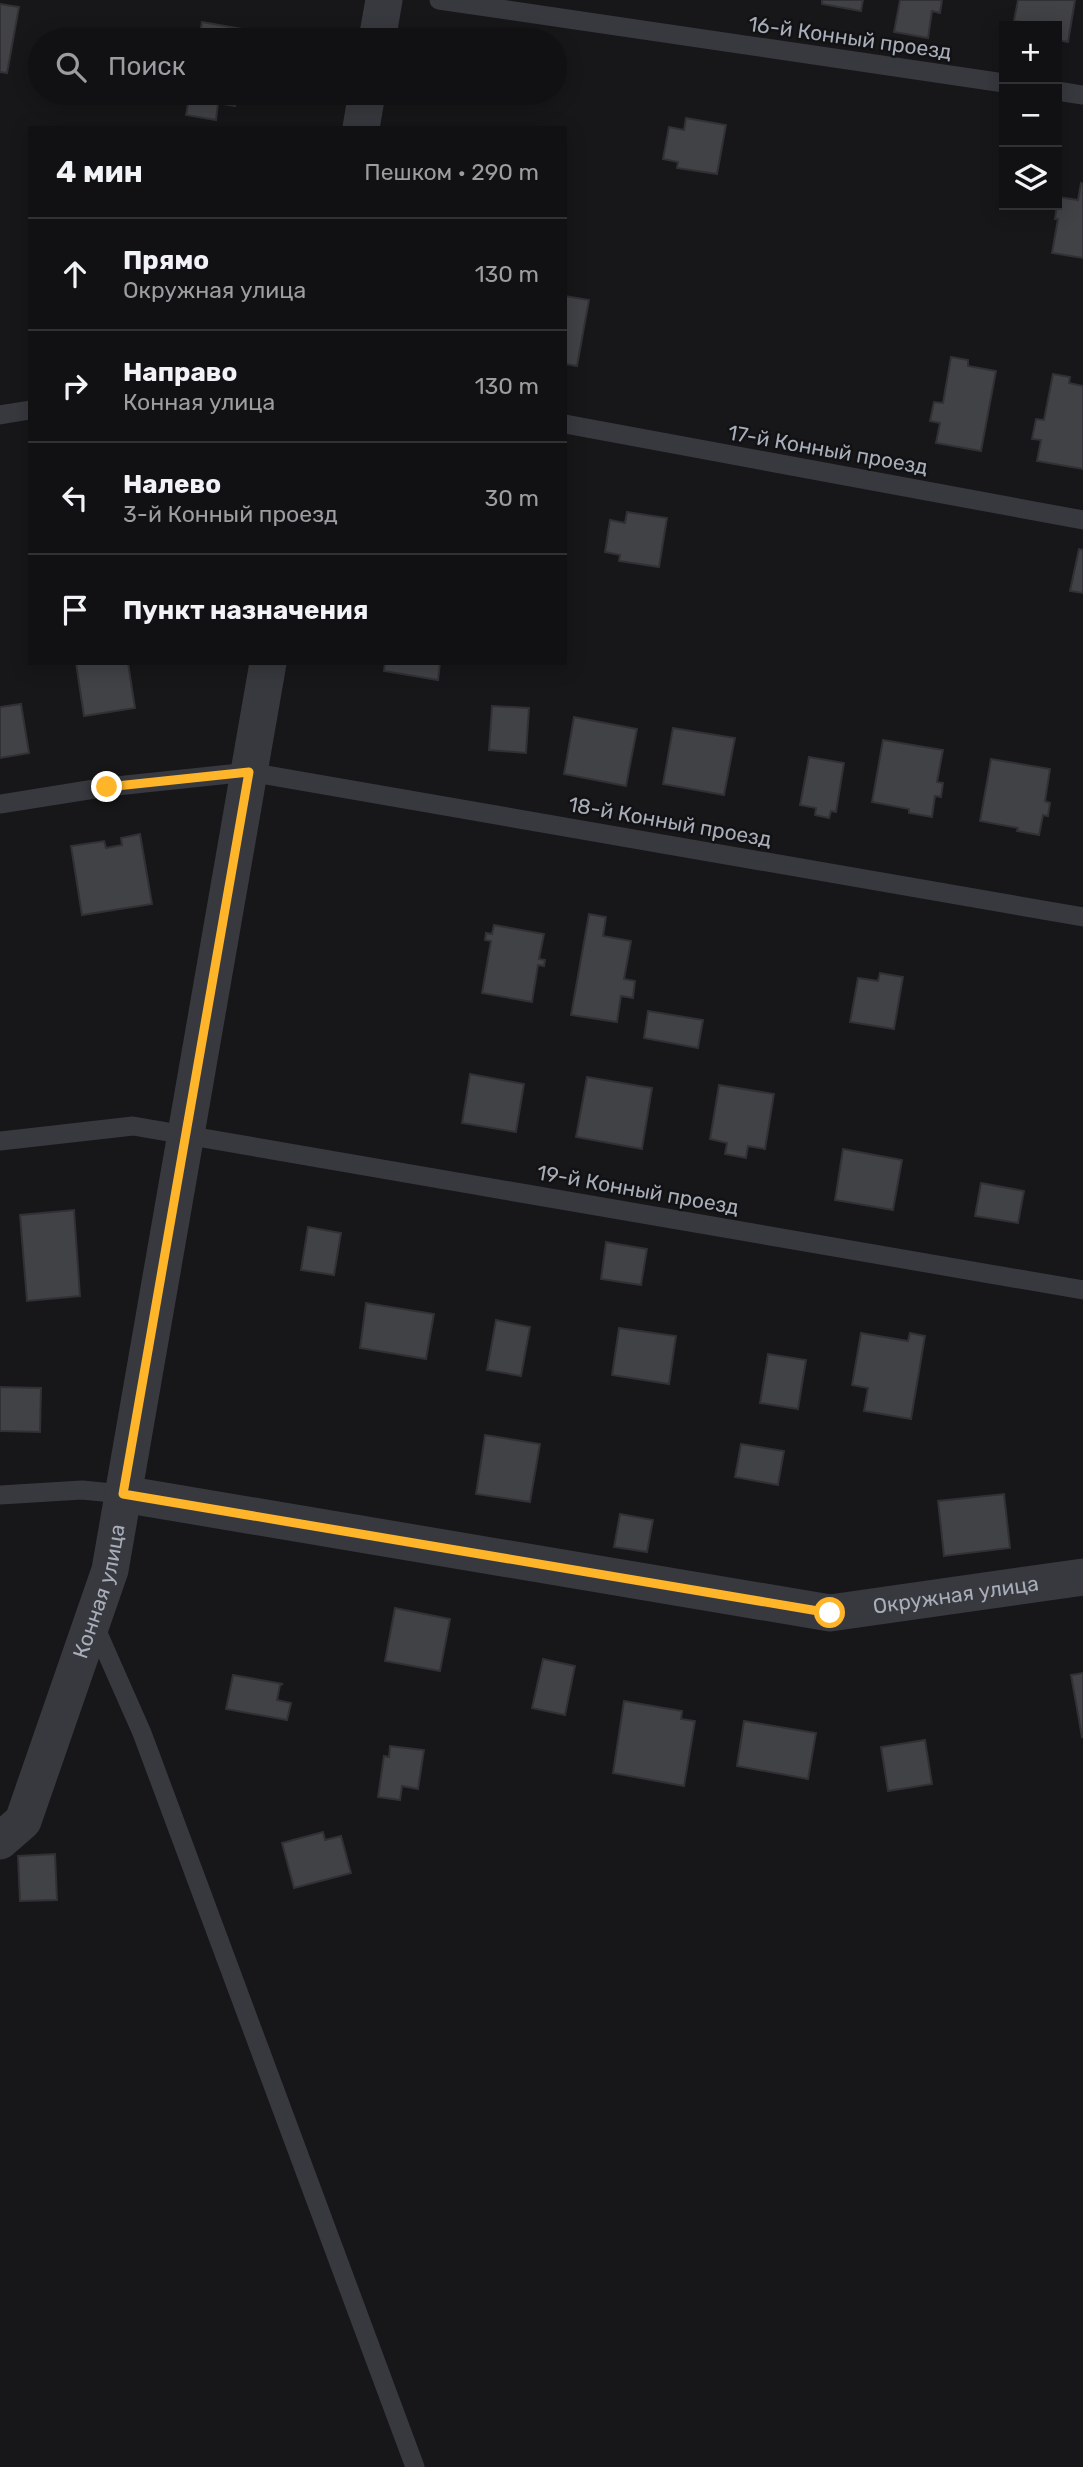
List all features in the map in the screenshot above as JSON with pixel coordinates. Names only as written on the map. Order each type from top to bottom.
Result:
[{"type":"street","points":[[379,28],[384,0]]},
{"type":"street","points":[[361,126],[366,105]]},
{"type":"street","name":"Конная улица","points":[[0,1841],[23,1821],[110,1570],[268,665]]},
{"type":"street","name":"Окружная улица","points":[[123,1494],[830,1613],[1083,1577]]},
{"type":"lane","name":"16-й Конный проезд","points":[[439,0],[999,82]]},
{"type":"lane","points":[[1062,92],[1083,95]]},
{"type":"lane","points":[[0,415],[28,410]]},
{"type":"lane","name":"17-й Конный проезд","points":[[567,424],[1083,520]]},
{"type":"lane","name":"18-й Конный проезд","points":[[0,804],[107,787],[249,772],[1083,916]]},
{"type":"lane","name":"19-й Конный проезд","points":[[0,1141],[133,1126],[1083,1290]]},
{"type":"lane","points":[[0,1495],[82,1490],[123,1494]]},
{"type":"lane","points":[[92,1621],[142,1733],[415,2467]]},
{"type":"building","points":[[822,0],[863,0],[861,11],[822,4]]},
{"type":"building","points":[[900,0],[942,0],[940,13],[932,11],[928,38],[894,32]]},
{"type":"building","points":[[1018,0],[1075,0],[1068,42],[1062,41],[1062,21],[1014,21]]},
{"type":"building","points":[[0,4],[19,7],[7,73],[0,72]]},
{"type":"building","points":[[202,22],[236,28],[201,28]]},
{"type":"building","points":[[188,105],[218,105],[216,120],[186,115]]},
{"type":"building","points":[[686,118],[726,125],[717,174],[677,168],[678,162],[663,159],[669,127],[684,130]]},
{"type":"building","points":[[1081,183],[1083,258],[1052,253],[1058,219],[1055,219],[1056,210],[1062,210],[1062,198],[1078,200]]},
{"type":"building","points":[[567,296],[589,300],[577,366],[567,364]]},
{"type":"building","points":[[951,357],[968,360],[968,366],[996,371],[981,451],[936,443],[940,423],[930,421],[934,402],[943,403]]},
{"type":"building","points":[[1053,374],[1070,377],[1069,383],[1083,386],[1083,469],[1037,461],[1041,440],[1032,439],[1036,419],[1044,420]]},
{"type":"building","points":[[627,512],[667,518],[659,567],[619,561],[620,555],[605,552],[610,520],[625,523]]},
{"type":"building","points":[[1079,549],[1083,550],[1083,593],[1070,591]]},
{"type":"building","points":[[76,665],[128,665],[135,708],[84,716]]},
{"type":"building","points":[[385,665],[440,665],[438,680],[384,671]]},
{"type":"building","points":[[21,704],[29,753],[0,758],[0,707]]},
{"type":"building","points":[[492,706],[529,708],[526,753],[489,750]]},
{"type":"building","points":[[574,717],[637,729],[626,786],[564,774]]},
{"type":"building","points":[[673,728],[735,738],[724,795],[663,784]]},
{"type":"building","points":[[883,740],[943,750],[937,782],[943,783],[941,797],[935,796],[932,817],[909,813],[909,809],[872,802]]},
{"type":"building","points":[[809,757],[844,763],[836,812],[831,811],[829,818],[815,815],[816,808],[800,805]]},
{"type":"building","points":[[991,759],[1050,769],[1045,801],[1050,803],[1048,816],[1043,815],[1039,835],[980,821]]},
{"type":"building","points":[[140,834],[152,904],[82,915],[71,846],[104,841],[106,848],[122,845],[121,838]]},
{"type":"building","points":[[589,914],[606,917],[603,936],[631,941],[624,979],[635,981],[633,998],[621,996],[617,1022],[571,1015]]},
{"type":"building","points":[[494,925],[544,934],[539,959],[545,960],[544,966],[538,965],[532,1002],[482,993],[491,941],[485,940],[486,933],[492,934]]},
{"type":"building","points":[[880,973],[903,977],[894,1029],[850,1022],[858,978],[878,981]]},
{"type":"building","points":[[648,1011],[703,1020],[698,1048],[644,1038]]},
{"type":"building","points":[[470,1074],[524,1084],[516,1132],[462,1123]]},
{"type":"building","points":[[587,1077],[652,1088],[642,1149],[576,1137]]},
{"type":"building","points":[[719,1085],[774,1094],[765,1149],[748,1146],[746,1158],[725,1154],[727,1143],[710,1139]]},
{"type":"building","points":[[843,1149],[902,1160],[893,1210],[835,1200]]},
{"type":"building","points":[[981,1183],[1024,1191],[1018,1223],[975,1216]]},
{"type":"building","points":[[74,1210],[80,1296],[27,1301],[20,1215]]},
{"type":"building","points":[[308,1227],[341,1233],[334,1275],[301,1270]]},
{"type":"building","points":[[606,1242],[647,1249],[641,1285],[601,1279]]},
{"type":"building","points":[[366,1303],[434,1314],[426,1359],[360,1348]]},
{"type":"building","points":[[496,1320],[530,1327],[521,1376],[487,1370]]},
{"type":"building","points":[[619,1328],[676,1336],[669,1384],[612,1375]]},
{"type":"building","points":[[861,1333],[908,1341],[910,1333],[925,1336],[911,1419],[864,1411],[868,1388],[852,1385]]},
{"type":"building","points":[[768,1354],[806,1360],[798,1409],[760,1403]]},
{"type":"building","points":[[0,1387],[41,1388],[40,1432],[0,1431]]},
{"type":"building","points":[[485,1435],[540,1444],[530,1502],[476,1494]]},
{"type":"building","points":[[741,1444],[784,1451],[778,1485],[735,1477]]},
{"type":"building","points":[[1004,1494],[1010,1548],[944,1556],[938,1501]]},
{"type":"building","points":[[620,1514],[653,1520],[647,1552],[614,1547]]},
{"type":"building","points":[[395,1608],[450,1619],[440,1671],[385,1661]]},
{"type":"building","points":[[543,1659],[575,1666],[565,1715],[532,1708]]},
{"type":"building","points":[[1083,1673],[1083,1737],[1082,1737],[1071,1675]]},
{"type":"building","points":[[233,1675],[283,1684],[280,1685],[277,1700],[291,1703],[287,1720],[226,1709]]},
{"type":"building","points":[[624,1701],[682,1711],[681,1719],[695,1721],[684,1786],[613,1773]]},
{"type":"building","points":[[744,1721],[816,1733],[808,1779],[737,1766]]},
{"type":"building","points":[[925,1740],[932,1784],[888,1791],[881,1747]]},
{"type":"building","points":[[390,1746],[424,1750],[418,1789],[402,1786],[400,1800],[378,1797],[384,1756],[389,1757]]},
{"type":"building","points":[[323,1832],[325,1840],[341,1836],[351,1873],[294,1888],[282,1843]]},
{"type":"building","points":[[55,1854],[57,1900],[20,1901],[18,1856]]},
{"type":"route","points":[[107,787],[249,772],[123,1494],[830,1613]]}]
